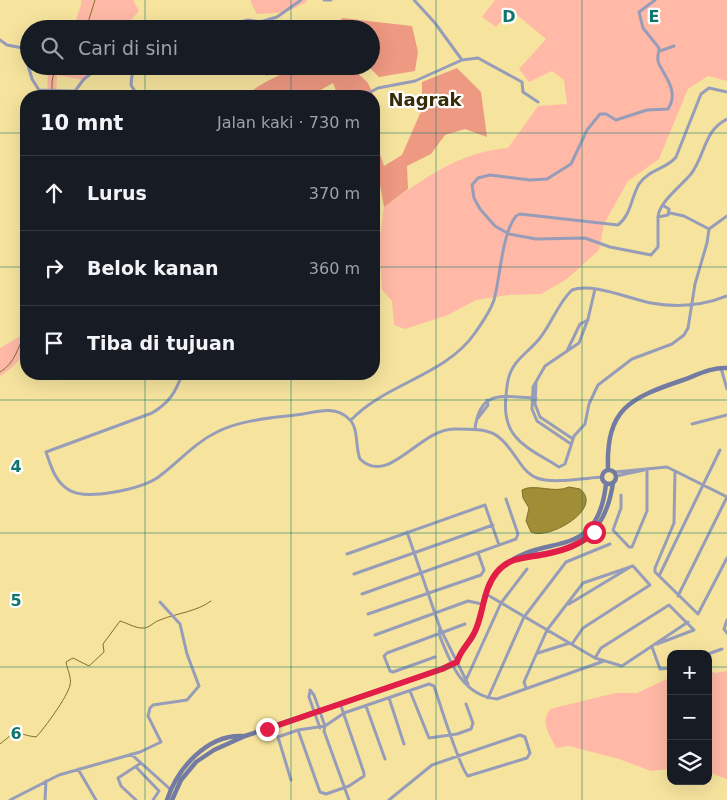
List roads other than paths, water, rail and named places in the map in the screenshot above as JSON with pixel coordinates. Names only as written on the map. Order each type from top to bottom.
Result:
[{"type":"street","points":[[263,20],[281,16],[301,0]]},
{"type":"street","points":[[324,0],[331,0]]},
{"type":"street","points":[[414,0],[434,22],[462,60]]},
{"type":"street","points":[[655,0],[641,8],[639,12],[643,28],[660,50],[658,62],[672,86],[671,103],[668,109],[647,110],[616,120],[606,114],[600,114],[586,130],[571,164],[545,180],[497,175],[481,176],[473,181],[473,194],[480,209],[495,226],[509,234],[536,239],[585,238],[610,247],[651,255],[658,247],[659,210],[692,173],[714,128],[727,119]]},
{"type":"street","points":[[0,40],[7,45],[20,47]]},
{"type":"street","points":[[660,50],[674,46]]},
{"type":"street","points":[[374,90],[422,78],[462,60],[485,60],[522,82],[523,92],[538,102]]},
{"type":"street","points":[[31,75],[39,90],[47,90]]},
{"type":"street","points":[[76,90],[89,75]]},
{"type":"street","points":[[132,75],[131,85],[134,90]]},
{"type":"street","points":[[351,420],[367,406],[432,370],[466,345],[489,311],[494,298],[498,268],[514,219],[520,214],[610,226],[618,225],[627,214],[639,185],[649,173],[669,163],[676,157],[701,94],[709,88],[727,92]]},
{"type":"street","points":[[664,206],[669,209],[670,213]]},
{"type":"street","points":[[658,217],[668,216],[670,213],[684,216],[709,229]]},
{"type":"street","points":[[727,216],[709,229],[691,306],[688,328],[679,340],[632,359],[598,385],[589,404],[585,424],[573,439],[562,466],[559,466],[516,439],[507,423],[505,397],[510,372],[541,337],[567,294],[577,288],[595,289],[653,304],[691,306],[727,296]]},
{"type":"street","points":[[571,444],[537,421],[532,409],[536,383],[545,366],[579,343],[588,319],[595,289]]},
{"type":"street","points":[[566,351],[580,324],[588,319]]},
{"type":"street","points":[[720,367],[727,389]]},
{"type":"street","points":[[608,470],[610,432],[620,413],[628,404],[650,391],[720,367],[727,368]]},
{"type":"street","points":[[180,380],[176,392],[164,406],[152,413],[46,452],[53,472],[61,484],[70,491],[82,495],[137,488],[156,479],[204,439],[235,425],[325,410],[343,414],[351,420],[360,459],[364,463],[377,468],[393,463],[435,432],[446,429],[484,429],[499,437],[524,468],[537,479],[602,477]]},
{"type":"street","points":[[475,429],[478,413],[487,400],[496,396],[534,398]]},
{"type":"street","points":[[534,398],[540,417],[573,439]]},
{"type":"street","points":[[692,424],[727,415]]},
{"type":"street","points":[[658,577],[720,450]]},
{"type":"street","points":[[608,470],[616,474],[667,467],[727,497],[678,596]]},
{"type":"street","points":[[621,494],[621,508],[613,530],[629,548],[632,548],[647,512],[647,469]]},
{"type":"street","points":[[602,477],[604,472],[608,470]]},
{"type":"street","points":[[675,471],[675,515],[655,568],[658,577],[698,614],[727,558]]},
{"type":"street","points":[[520,557],[567,549],[585,540],[594,532],[606,514],[616,474]]},
{"type":"street","points":[[167,800],[188,770],[204,755],[245,736],[457,662],[459,655],[472,638],[482,604],[498,572],[520,557],[565,543],[590,528],[600,511],[606,484],[602,477]]},
{"type":"street","points":[[606,484],[613,483]]},
{"type":"street","points":[[362,594],[518,537],[506,499]]},
{"type":"street","points":[[347,554],[485,505],[500,545]]},
{"type":"street","points":[[354,574],[493,525]]},
{"type":"street","points":[[407,532],[440,628],[444,632],[469,684],[480,695],[488,698],[497,698],[604,661]]},
{"type":"street","points":[[488,698],[524,617],[566,562],[610,544]]},
{"type":"street","points":[[368,614],[484,573],[478,553]]},
{"type":"street","points":[[537,653],[571,643],[583,628],[650,585],[633,566]]},
{"type":"street","points":[[566,606],[633,566]]},
{"type":"street","points":[[526,688],[524,682],[547,630],[584,583],[633,566]]},
{"type":"street","points":[[463,682],[467,678],[501,603],[527,569]]},
{"type":"street","points":[[486,594],[595,658],[622,666],[688,622]]},
{"type":"street","points":[[375,635],[468,601],[482,604]]},
{"type":"street","points":[[10,800],[46,781],[161,742],[148,716],[150,708],[153,705],[187,700],[199,686],[187,654],[180,624],[174,615],[160,602]]},
{"type":"street","points":[[595,658],[601,648],[669,605],[693,627],[691,632],[652,647]]},
{"type":"street","points":[[727,620],[724,625],[727,633]]},
{"type":"street","points":[[435,657],[393,672],[390,671],[385,654],[465,624]]},
{"type":"street","points":[[440,628],[439,634],[451,665],[463,682],[469,684]]},
{"type":"street","points":[[652,647],[660,670],[667,669]]},
{"type":"street","points":[[712,653],[722,649]]},
{"type":"street","points":[[291,780],[278,737],[298,730],[325,726],[344,713],[432,684],[452,734],[459,756],[465,774],[470,776],[527,758],[530,753],[522,735],[459,756],[426,768],[389,800]]},
{"type":"street","points":[[324,731],[325,726],[317,712],[309,697],[310,690],[317,712],[320,727],[324,731],[349,800]]},
{"type":"street","points":[[410,691],[429,738],[452,734],[473,726],[466,704]]},
{"type":"street","points":[[389,698],[404,744]]},
{"type":"street","points":[[298,730],[323,794],[345,788],[364,776],[340,703]]},
{"type":"street","points":[[366,706],[385,760]]},
{"type":"street","points":[[131,753],[173,790]]},
{"type":"street","points":[[136,800],[121,786],[118,778],[142,763]]},
{"type":"street","points":[[136,766],[159,790],[153,800]]},
{"type":"street","points":[[78,769],[96,800]]},
{"type":"street","points":[[45,800],[46,781]]},
{"type":"street","points":[[172,800],[173,790]]},
{"type":"waterway","points":[[89,20],[95,0]]},
{"type":"waterway","points":[[52,90],[53,75]]},
{"type":"waterway","points":[[0,372],[10,364],[20,345]]},
{"type":"waterway","points":[[0,744],[15,733],[36,737],[55,712],[68,690],[70,679],[66,662],[73,658],[89,666],[104,652],[103,644],[120,621],[144,628],[160,620],[199,608],[211,601]]},
{"type":"district","name":"Nagrak","points":[[425,100]]}]
